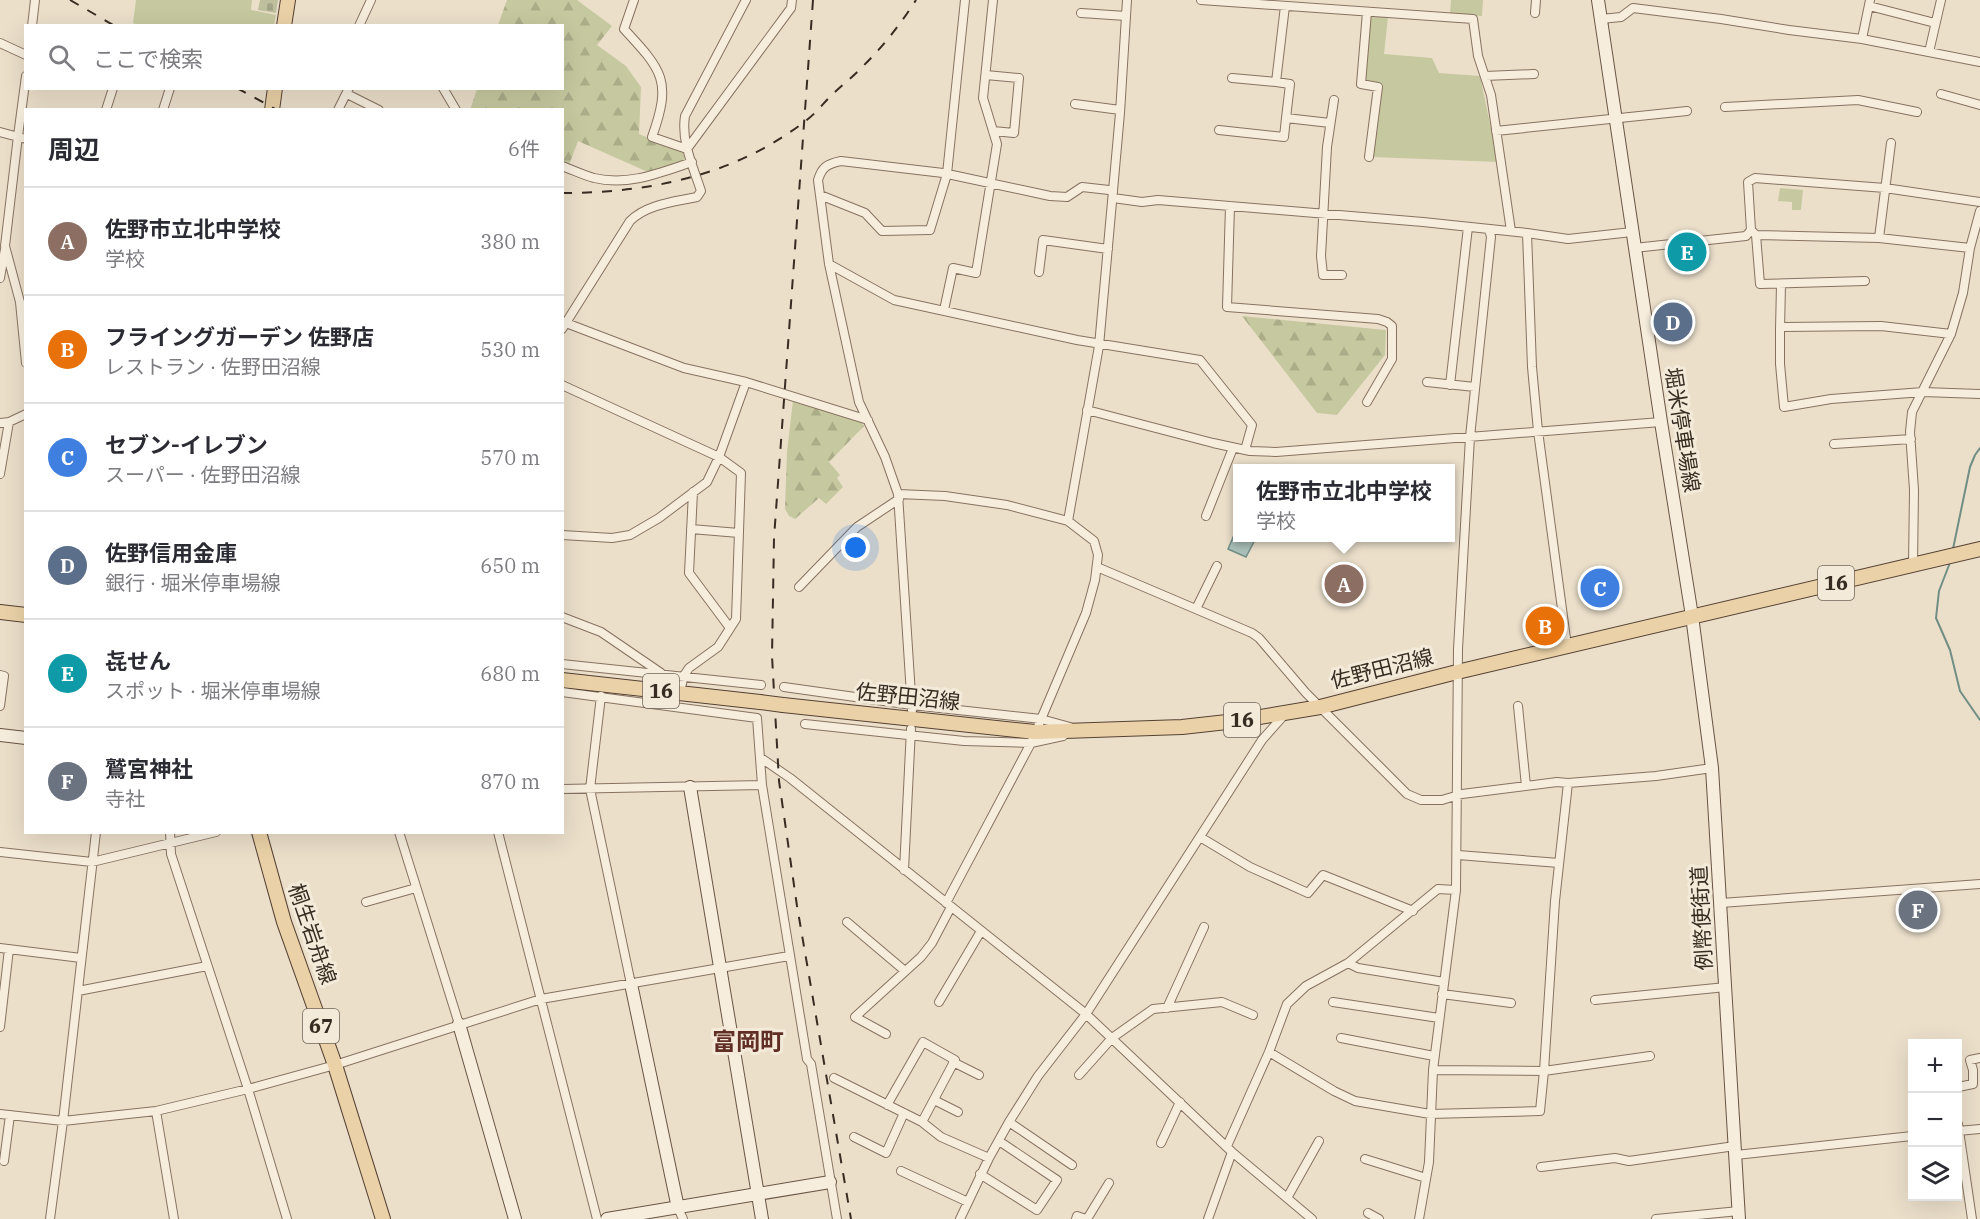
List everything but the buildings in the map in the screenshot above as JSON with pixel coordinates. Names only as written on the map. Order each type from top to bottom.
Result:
[{"type":"main road","points":[[285,24],[288,0]]},
{"type":"main road","name":"堀米停車場線","points":[[1598,0],[1660,422],[1692,616]]},
{"type":"main road","points":[[272,108],[275,90]]},
{"type":"main road","name":"佐野田沼線","points":[[564,680],[760,702],[1033,738],[1084,732],[1182,728],[1320,707],[1457,672],[1980,549]]},
{"type":"main road","points":[[0,612],[24,615]]},
{"type":"main road","name":"例幣使街道","points":[[1692,616],[1712,768],[1739,1215]]},
{"type":"main road","points":[[0,735],[24,738]]},
{"type":"main road","points":[[690,787],[762,1219]]},
{"type":"main road","name":"桐生岩舟線","points":[[260,834],[284,922],[335,1065],[383,1219]]},
{"type":"main road","points":[[631,984],[681,1213]]},
{"type":"main road","points":[[459,1024],[515,1219]]},
{"type":"main road","points":[[608,1219],[681,1213],[758,1194],[830,1182]]},
{"type":"street","points":[[32,24],[35,0]]},
{"type":"street","points":[[360,24],[370,0]]},
{"type":"street","points":[[634,0],[624,29],[659,71],[662,84],[661,112],[652,137],[687,149]]},
{"type":"street","points":[[746,0],[685,116],[683,129],[687,149],[701,191],[697,197],[648,208],[638,213],[630,221],[564,326],[684,368],[746,382],[868,420]]},
{"type":"street","points":[[687,149],[791,8],[792,0]]},
{"type":"street","points":[[820,195],[865,213],[882,231],[930,230],[947,174],[965,0]]},
{"type":"street","points":[[944,310],[953,268],[976,273],[997,144],[983,98],[993,0]]},
{"type":"street","points":[[1068,522],[1100,343],[1127,0]]},
{"type":"street","points":[[1202,0],[1473,19],[1478,56],[1491,95],[1511,231]]},
{"type":"street","points":[[1535,13],[1536,0]]},
{"type":"street","points":[[1929,52],[1941,0]]},
{"type":"street","points":[[1862,39],[1869,3],[1935,23]]},
{"type":"street","points":[[1276,82],[1285,6]]},
{"type":"street","points":[[1601,19],[1621,17],[1633,8],[1862,39],[1980,62]]},
{"type":"street","points":[[1367,12],[1360,84],[1378,87],[1369,157]]},
{"type":"street","points":[[1080,13],[1126,16]]},
{"type":"street","points":[[0,43],[24,55]]},
{"type":"street","points":[[1485,76],[1534,74]]},
{"type":"street","points":[[986,75],[1019,78],[1014,133],[993,131]]},
{"type":"street","points":[[1219,130],[1284,137],[1290,84],[1232,78]]},
{"type":"street","points":[[0,278],[5,246],[4,219],[20,137],[25,90]]},
{"type":"street","points":[[107,108],[112,90]]},
{"type":"street","points":[[164,108],[169,90]]},
{"type":"street","points":[[444,90],[455,108]]},
{"type":"street","points":[[339,108],[348,91],[376,108]]},
{"type":"street","points":[[1941,94],[1980,105]]},
{"type":"street","points":[[1334,100],[1327,147],[1321,256],[1323,275],[1342,275]]},
{"type":"street","points":[[1725,107],[1858,100],[1917,112]]},
{"type":"street","points":[[1075,104],[1120,110]]},
{"type":"street","points":[[1496,131],[1687,111]]},
{"type":"street","points":[[1286,118],[1330,123]]},
{"type":"street","points":[[0,132],[20,137]]},
{"type":"street","points":[[1879,238],[1892,143]]},
{"type":"street","points":[[912,708],[898,496],[885,457],[859,402],[829,264],[818,180],[827,164],[841,161],[947,174],[1050,196],[1067,197],[1082,187],[1109,190],[1113,195],[1142,202],[1158,200],[1323,213],[1527,232],[1568,239],[1632,232]]},
{"type":"street","points":[[564,167],[593,177],[621,181],[645,178],[692,162]]},
{"type":"street","points":[[1865,281],[1760,284],[1748,183],[1755,178],[1885,188],[1980,202]]},
{"type":"street","points":[[1230,207],[1227,307],[1378,319],[1392,326],[1392,359],[1367,402]]},
{"type":"street","points":[[1913,566],[1912,412],[1952,334],[1980,211]]},
{"type":"street","points":[[1450,385],[1467,227]]},
{"type":"street","points":[[1419,1219],[1429,1162],[1432,1070],[1456,890],[1458,855],[1457,672],[1470,437],[1491,237],[1489,229]]},
{"type":"street","points":[[1527,232],[1532,367],[1538,431],[1567,646]]},
{"type":"street","points":[[1634,248],[1746,237],[1754,233],[1879,238],[1970,248]]},
{"type":"street","points":[[1040,272],[1043,240],[1108,249]]},
{"type":"street","points":[[5,246],[20,302],[24,343]]},
{"type":"street","points":[[829,264],[894,300],[1077,340],[1200,360],[1252,425],[1245,450]]},
{"type":"street","points":[[1781,284],[1780,364],[1784,407],[1831,399],[1923,392],[1980,394]]},
{"type":"street","points":[[564,309],[575,308]]},
{"type":"street","points":[[1780,330],[1785,327],[1881,326],[1952,334]]},
{"type":"street","points":[[564,535],[612,538],[630,535],[659,518],[707,482],[719,458],[746,382]]},
{"type":"street","points":[[1427,382],[1475,387]]},
{"type":"street","points":[[564,386],[719,458],[741,473],[736,619],[718,647],[689,668],[682,680]]},
{"type":"street","points":[[1087,410],[1245,450],[1276,452],[1660,422]]},
{"type":"street","points":[[0,474],[5,422],[24,415]]},
{"type":"street","points":[[1834,444],[1911,439]]},
{"type":"street","points":[[1206,516],[1233,447]]},
{"type":"street","points":[[693,492],[689,573],[730,628]]},
{"type":"street","points":[[799,587],[856,527],[898,496],[945,496],[1007,505],[1068,522],[1094,541],[1098,555],[1086,613],[1033,738],[948,905],[932,943],[855,1017],[886,1034]]},
{"type":"street","points":[[691,529],[739,533]]},
{"type":"street","points":[[1196,609],[1217,566]]},
{"type":"street","points":[[1097,567],[1259,638],[1320,707],[1407,794],[1420,800],[1442,800],[1462,794],[1557,782],[1656,776],[1712,768]]},
{"type":"street","points":[[564,618],[601,632],[662,674]]},
{"type":"street","points":[[564,664],[662,674],[682,680],[761,686]]},
{"type":"street","points":[[0,675],[4,676],[0,706]]},
{"type":"street","points":[[784,687],[912,708],[1041,719],[1084,732]]},
{"type":"street","points":[[564,692],[679,705],[757,718],[762,785],[789,956],[807,1059],[812,1064],[837,1219]]},
{"type":"street","points":[[601,696],[590,789],[631,984]]},
{"type":"street","points":[[1518,706],[1526,786]]},
{"type":"street","points":[[960,1219],[988,1158],[1038,1076],[1086,1014],[1262,740],[1286,713]]},
{"type":"street","points":[[805,724],[911,732],[964,741],[1033,738]]},
{"type":"street","points":[[904,870],[911,732]]},
{"type":"street","points":[[760,758],[790,778],[1086,1014],[1230,1149],[1312,1219]]},
{"type":"street","points":[[1269,1052],[1355,1101],[1430,1114],[1540,1111],[1559,863],[1568,783]]},
{"type":"street","points":[[564,789],[762,785]]},
{"type":"street","points":[[50,1219],[96,834]]},
{"type":"street","points":[[170,834],[171,854],[248,1089],[287,1219]]},
{"type":"street","points":[[0,852],[92,862],[208,834]]},
{"type":"street","points":[[400,834],[459,1024]]},
{"type":"street","points":[[499,834],[597,1219]]},
{"type":"street","points":[[1200,837],[1250,867],[1308,893],[1323,875],[1413,911]]},
{"type":"street","points":[[1458,855],[1559,863]]},
{"type":"street","points":[[1721,903],[1980,884]]},
{"type":"street","points":[[366,902],[416,888]]},
{"type":"street","points":[[1208,1219],[1230,1149],[1287,1004],[1306,987],[1348,963],[1438,889],[1456,890]]},
{"type":"street","points":[[847,922],[905,971]]},
{"type":"street","points":[[1167,1008],[1204,927]]},
{"type":"street","points":[[939,1002],[981,931]]},
{"type":"street","points":[[0,1027],[5,949],[81,958]]},
{"type":"street","points":[[0,1114],[63,1121],[156,1111],[335,1065],[541,999],[789,956]]},
{"type":"street","points":[[1348,963],[1358,968],[1444,982]]},
{"type":"street","points":[[78,991],[207,966]]},
{"type":"street","points":[[1595,1000],[1726,987]]},
{"type":"street","points":[[1442,994],[1511,1003]]},
{"type":"street","points":[[1078,1076],[1112,1038],[1153,1009],[1222,1002],[1253,1016]]},
{"type":"street","points":[[1333,1002],[1439,1018]]},
{"type":"street","points":[[1341,1038],[1434,1056]]},
{"type":"street","points":[[887,1105],[923,1042],[955,1060],[922,1122]]},
{"type":"street","points":[[1432,1070],[1544,1071],[1650,1056]]},
{"type":"street","points":[[1962,1086],[1973,1084],[1970,1060],[1980,1058]]},
{"type":"street","points":[[953,1062],[979,1075]]},
{"type":"street","points":[[834,1078],[922,1122],[941,1137],[988,1158]]},
{"type":"street","points":[[934,1100],[958,1112]]},
{"type":"street","points":[[1161,1143],[1180,1102]]},
{"type":"street","points":[[156,1111],[174,1219]]},
{"type":"street","points":[[854,1137],[886,1153],[904,1113]]},
{"type":"street","points":[[4,1161],[10,1115]]},
{"type":"street","points":[[1009,1122],[1072,1165]]},
{"type":"street","points":[[1962,1131],[1980,1129]]},
{"type":"street","points":[[1541,1167],[1614,1158],[1629,1161],[1736,1150],[1908,1137]]},
{"type":"street","points":[[980,1174],[1037,1210],[1057,1180],[999,1141]]},
{"type":"street","points":[[1287,1198],[1318,1141]]},
{"type":"street","points":[[1962,1145],[1972,1219]]},
{"type":"street","points":[[1365,1159],[1426,1178]]},
{"type":"street","points":[[901,1171],[968,1202]]},
{"type":"street","points":[[1076,1219],[1077,1216],[1087,1219],[1109,1183]]},
{"type":"street","points":[[1368,1213],[1379,1219]]},
{"type":"street","points":[[1656,1219],[1739,1215]]},
{"type":"green space","points":[[136,0],[252,0],[251,10],[276,15],[274,24],[133,23]]},
{"type":"green space","points":[[260,0],[278,0],[276,13],[258,10]]},
{"type":"green space","points":[[507,0],[577,0],[612,26],[597,45],[626,66],[641,87],[639,134],[683,152],[685,162],[650,173],[578,141],[569,165],[564,163],[564,108],[471,108],[477,90],[564,90],[564,24],[498,24]]},
{"type":"green space","points":[[1451,0],[1483,0],[1482,16],[1450,15]]},
{"type":"green space","points":[[1370,15],[1388,17],[1384,54],[1432,58],[1439,73],[1480,76],[1498,162],[1373,157],[1380,84],[1364,82]]},
{"type":"green space","points":[[1780,188],[1803,190],[1801,210],[1792,210],[1792,202],[1778,201]]},
{"type":"green space","points":[[1242,316],[1386,330],[1385,355],[1337,415],[1317,413]]},
{"type":"green space","points":[[793,400],[861,421],[864,426],[829,462],[840,475],[837,478],[843,487],[826,504],[819,498],[795,519],[789,516],[785,509],[787,452]]},
{"type":"water","points":[[1233,537],[1233,542],[1254,542],[1246,557],[1228,549]]},
{"type":"waterway","points":[[1953,549],[1970,467],[1980,448]]},
{"type":"waterway","points":[[1951,560],[1939,591],[1936,618],[1950,650],[1960,691],[1980,720]]},
{"type":"railway","points":[[70,0],[112,24]]},
{"type":"railway","points":[[813,0],[774,538],[772,656],[779,781],[797,906],[851,1219]]},
{"type":"railway","points":[[564,193],[628,189],[660,184],[692,177],[752,154],[781,138],[812,116],[876,52],[916,0]]},
{"type":"railway","points":[[241,90],[273,108]]},
{"type":"place","name":"㐂せん","points":[[1687,252]]},
{"type":"place","name":"佐野信用金庫","points":[[1673,322]]},
{"type":"place","name":"佐野市立北中学校","points":[[1344,584]]},
{"type":"place","name":"セブン-イレブン","points":[[1600,588]]},
{"type":"place","name":"フライングガーデン 佐野店","points":[[1545,626]]},
{"type":"place","name":"鷲宮神社","points":[[1918,910]]},
{"type":"district","name":"富岡町","points":[[748,1042]]}]
